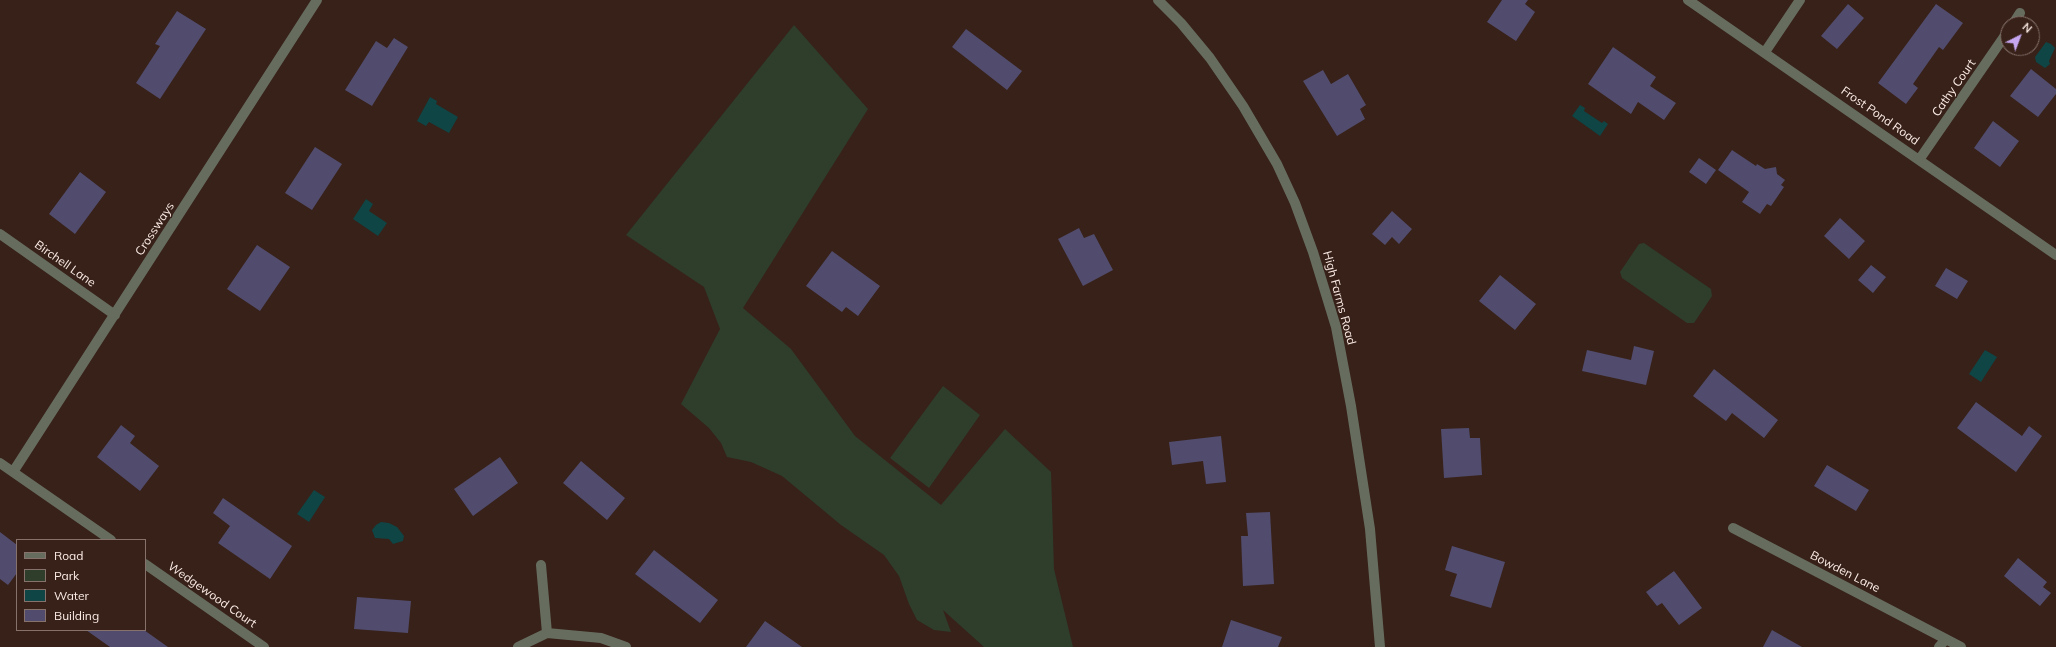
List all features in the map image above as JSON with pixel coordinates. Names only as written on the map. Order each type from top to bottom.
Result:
[{"type":"street","name":"Crossways","points":[[13,472],[317,0]]},
{"type":"street","name":"High Farms Road","points":[[1158,0],[1181,23],[1210,58],[1243,106],[1277,164],[1295,203],[1313,252],[1336,327],[1351,406],[1370,529],[1380,647]]},
{"type":"street","name":"Frost Pond Road","points":[[1688,0],[2056,255]]},
{"type":"street","points":[[1765,52],[1800,0]]},
{"type":"street","name":"Cathy Court","points":[[1919,160],[2000,44]]},
{"type":"street","name":"Birchell Lane","points":[[0,234],[115,315]]},
{"type":"street","points":[[0,463],[110,539]]},
{"type":"street","name":"Bowden Lane","points":[[1733,528],[1961,647]]},
{"type":"street","points":[[541,564],[547,633]]},
{"type":"street","name":"Wedgewood Court","points":[[146,565],[264,647]]},
{"type":"street","points":[[518,647],[547,633],[601,638],[626,647]]},
{"type":"street","points":[[1939,647],[1946,639]]},
{"type":"green space","points":[[794,25],[868,109],[743,308],[791,349],[855,436],[941,505],[1005,429],[1051,472],[1054,569],[1073,647],[984,647],[943,610],[951,632],[934,630],[917,620],[909,604],[899,576],[884,555],[841,525],[782,476],[751,462],[727,457],[721,443],[709,428],[681,404],[720,329],[704,287],[626,235]]},
{"type":"green space","points":[[1644,243],[1711,289],[1712,296],[1694,323],[1687,323],[1622,278],[1620,272],[1639,244]]},
{"type":"green space","points":[[943,386],[980,415],[929,488],[890,458]]},
{"type":"water","points":[[2046,42],[2055,48],[2049,61],[2050,64],[2045,68],[2036,62],[2035,57],[2040,56],[2040,50]]},
{"type":"water","points":[[430,97],[437,101],[436,104],[458,117],[449,133],[429,122],[426,126],[417,121]]},
{"type":"water","points":[[1580,105],[1585,108],[1584,111],[1602,123],[1604,121],[1608,124],[1600,136],[1572,116]]},
{"type":"water","points":[[366,199],[373,204],[369,211],[387,223],[378,236],[353,219]]},
{"type":"water","points":[[1985,350],[1997,357],[1981,382],[1969,374]]},
{"type":"water","points":[[314,490],[325,497],[309,522],[297,514]]},
{"type":"water","points":[[381,522],[389,523],[397,527],[404,536],[403,541],[393,544],[389,539],[375,538],[372,530]]},
{"type":"building","points":[[1502,0],[1528,0],[1525,4],[1535,12],[1516,41],[1487,22]]},
{"type":"building","points":[[1848,4],[1864,18],[1837,49],[1821,36]]},
{"type":"building","points":[[1936,4],[1963,23],[1943,50],[1939,47],[1913,84],[1918,88],[1906,104],[1878,83]]},
{"type":"building","points":[[177,11],[206,29],[160,99],[136,83],[160,46],[155,44]]},
{"type":"building","points":[[966,29],[1022,71],[1007,90],[952,47]]},
{"type":"building","points":[[394,38],[408,47],[372,106],[345,90],[376,41],[387,48]]},
{"type":"building","points":[[1613,47],[1656,77],[1650,86],[1676,103],[1664,120],[1638,102],[1631,114],[1588,84]]},
{"type":"building","points":[[2031,69],[2056,89],[2056,94],[2038,117],[2010,96]]},
{"type":"building","points":[[1323,70],[1331,84],[1348,74],[1366,105],[1360,109],[1365,119],[1337,136],[1303,81]]},
{"type":"building","points":[[1993,121],[2019,141],[2000,167],[1974,148]]},
{"type":"building","points":[[315,147],[342,164],[312,210],[285,193]]},
{"type":"building","points":[[1732,150],[1756,166],[1757,164],[1765,169],[1776,167],[1777,174],[1785,180],[1781,185],[1784,187],[1771,206],[1767,204],[1760,214],[1742,202],[1749,192],[1718,170]]},
{"type":"building","points":[[1699,158],[1716,170],[1706,184],[1689,172]]},
{"type":"building","points":[[80,172],[106,192],[75,234],[49,214]]},
{"type":"building","points":[[1392,211],[1412,229],[1399,244],[1392,237],[1385,245],[1372,234]]},
{"type":"building","points":[[1840,218],[1865,241],[1849,259],[1824,236]]},
{"type":"building","points":[[1079,228],[1084,238],[1094,234],[1113,270],[1083,286],[1058,239]]},
{"type":"building","points":[[257,245],[290,267],[260,311],[227,289]]},
{"type":"building","points":[[832,251],[880,286],[858,316],[846,307],[842,312],[806,286]]},
{"type":"building","points":[[1871,265],[1886,277],[1873,293],[1858,280]]},
{"type":"building","points":[[1946,268],[1968,281],[1957,299],[1935,286]]},
{"type":"building","points":[[1500,275],[1536,304],[1515,330],[1479,301]]},
{"type":"building","points":[[1634,346],[1654,351],[1646,385],[1582,371],[1587,350],[1631,360]]},
{"type":"building","points":[[1714,369],[1778,420],[1764,438],[1732,413],[1726,421],[1693,396]]},
{"type":"building","points":[[1976,402],[2022,436],[2029,426],[2042,436],[2016,472],[1957,428]]},
{"type":"building","points":[[121,425],[135,436],[130,443],[159,466],[140,491],[97,457]]},
{"type":"building","points":[[1469,428],[1470,438],[1480,438],[1482,475],[1444,478],[1441,429]]},
{"type":"building","points":[[1221,436],[1226,482],[1206,484],[1203,461],[1172,465],[1169,442]]},
{"type":"building","points":[[500,457],[518,483],[473,516],[454,489]]},
{"type":"building","points":[[581,461],[625,498],[607,520],[563,483]]},
{"type":"building","points":[[1827,465],[1869,490],[1856,511],[1814,486]]},
{"type":"building","points":[[223,498],[292,546],[270,579],[218,543],[230,526],[213,513]]},
{"type":"building","points":[[1270,512],[1274,584],[1243,586],[1241,536],[1248,536],[1246,513]]},
{"type":"building","points":[[0,532],[16,544],[16,574],[8,585],[0,579]]},
{"type":"building","points":[[1452,546],[1505,562],[1491,608],[1450,596],[1457,574],[1445,570]]},
{"type":"building","points":[[654,550],[718,600],[700,623],[635,574]]},
{"type":"building","points":[[2018,558],[2047,582],[2043,587],[2051,593],[2040,606],[2004,576]]},
{"type":"building","points":[[1674,571],[1702,608],[1679,625],[1662,603],[1657,606],[1646,592]]},
{"type":"building","points":[[357,597],[411,601],[408,633],[354,629]]},
{"type":"building","points":[[1231,620],[1282,637],[1278,647],[1222,647]]},
{"type":"building","points":[[765,621],[802,647],[746,647]]},
{"type":"building","points":[[1772,630],[1802,647],[1763,647]]},
{"type":"building","points":[[87,631],[145,631],[168,647],[110,647]]}]
